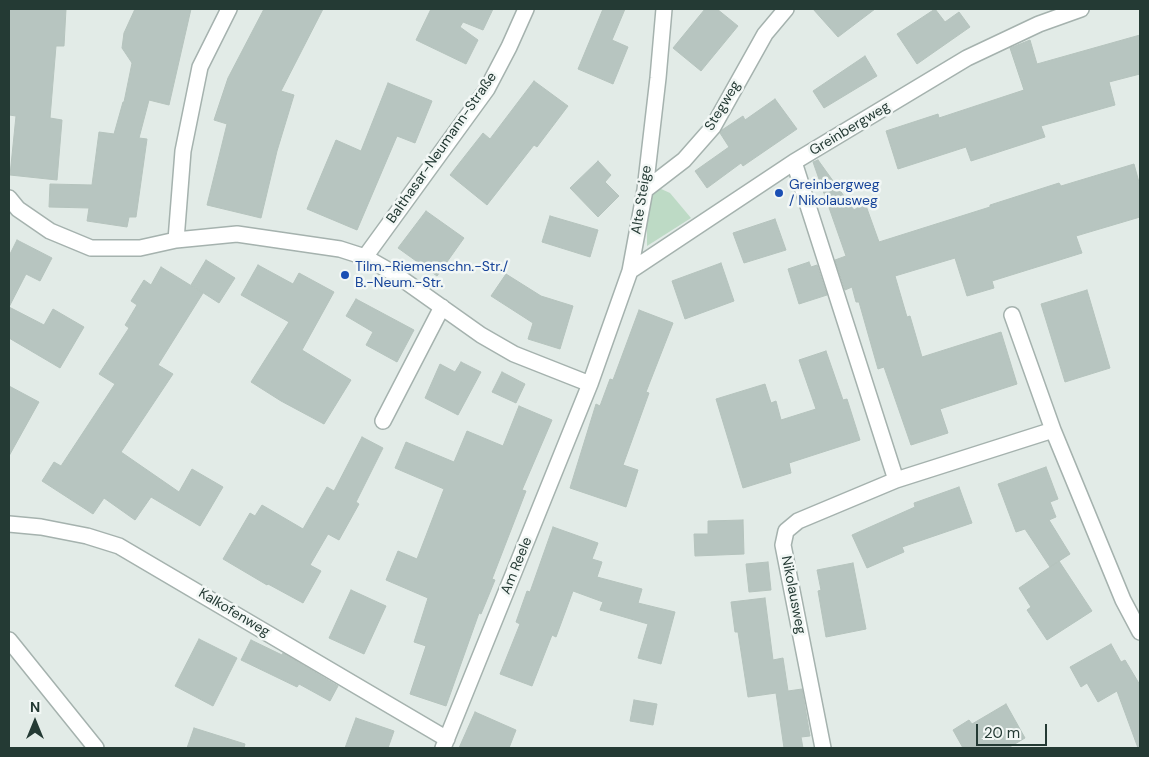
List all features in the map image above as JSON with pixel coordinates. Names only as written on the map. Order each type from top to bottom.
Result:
[{"type":"street","points":[[176,240],[183,151],[200,67],[229,9]]},
{"type":"street","name":"Balthasar-Neumann-Straße","points":[[365,257],[487,89],[510,47],[526,9]]},
{"type":"street","name":"Alte Steige","points":[[590,384],[630,271],[645,190],[664,9]]},
{"type":"street","name":"Stegweg","points":[[645,190],[684,160],[713,127],[765,34],[786,9]]},
{"type":"street","name":"Greinbergweg","points":[[630,271],[794,162],[967,58],[1039,24],[1081,9]]},
{"type":"street","points":[[794,162],[896,480]]},
{"type":"street","points":[[9,198],[18,209],[50,231],[90,248],[140,248],[176,240],[237,234],[340,249],[365,257],[395,274],[481,335],[514,354],[590,384]]},
{"type":"street","points":[[383,420],[442,307]]},
{"type":"street","points":[[1012,315],[1052,430],[1123,600],[1140,632]]},
{"type":"street","name":"Am Reele","points":[[445,744],[590,384]]},
{"type":"street","name":"Nikolausweg","points":[[823,748],[783,545],[786,531],[798,521],[896,480],[1052,430]]},
{"type":"street","name":"Kalkofenweg","points":[[9,524],[41,527],[78,534],[119,546],[445,744]]},
{"type":"street","points":[[9,640],[96,748]]},
{"type":"green space","points":[[659,188],[670,193],[691,218],[647,246],[647,201]]},
{"type":"building","points":[[9,9],[66,9],[64,46],[56,46],[50,118],[62,120],[57,180],[10,175],[16,116],[9,115]]},
{"type":"building","points":[[135,9],[191,9],[169,105],[149,100],[139,138],[147,139],[136,217],[129,217],[127,227],[87,221],[89,208],[49,207],[50,184],[92,185],[99,132],[114,134],[124,102],[132,63],[122,48],[124,33]]},
{"type":"building","points":[[264,9],[323,9],[281,91],[294,95],[277,151],[261,218],[207,205],[227,124],[214,120],[228,78]]},
{"type":"building","points":[[431,9],[493,9],[483,30],[463,22],[460,27],[478,40],[466,64],[416,40]]},
{"type":"building","points":[[603,9],[625,9],[612,40],[628,47],[613,84],[578,69]]},
{"type":"building","points":[[705,9],[717,9],[738,26],[701,71],[673,48]]},
{"type":"building","points":[[813,9],[875,9],[838,37]]},
{"type":"building","points":[[935,9],[945,22],[959,12],[970,27],[917,64],[897,34]]},
{"type":"building","points":[[1140,35],[1140,74],[1109,82],[1115,105],[1041,126],[1045,137],[971,161],[966,147],[898,169],[886,131],[938,114],[939,118],[1024,90],[1010,48],[1030,40],[1037,64]]},
{"type":"building","points":[[865,56],[877,76],[824,108],[813,91]]},
{"type":"building","points":[[534,81],[568,106],[537,147],[534,145],[487,205],[450,175],[483,133],[490,139]]},
{"type":"building","points":[[388,83],[432,101],[415,143],[397,136],[357,230],[307,209],[336,140],[361,151]]},
{"type":"building","points":[[775,99],[797,129],[743,166],[741,163],[707,188],[695,171],[729,147],[720,133],[722,130],[743,116],[745,120]]},
{"type":"building","points":[[818,160],[854,210],[865,203],[879,242],[1059,183],[1061,186],[1134,164],[1140,186],[1140,217],[1076,236],[1082,253],[992,281],[994,288],[967,296],[955,258],[895,276],[907,317],[910,316],[922,357],[1001,332],[1017,384],[940,409],[948,433],[911,445],[884,367],[878,369],[859,302],[856,302],[852,287],[845,290],[835,260],[846,256],[813,162]]},
{"type":"building","points":[[598,161],[611,175],[605,182],[619,196],[598,217],[570,188]]},
{"type":"building","points":[[426,211],[464,238],[437,276],[398,248]]},
{"type":"building","points":[[550,216],[598,230],[590,257],[542,242]]},
{"type":"building","points":[[775,219],[786,250],[744,263],[733,233]]},
{"type":"building","points":[[17,240],[52,258],[40,281],[26,274],[9,307],[9,256]]},
{"type":"building","points":[[206,260],[235,278],[219,303],[191,285]]},
{"type":"building","points":[[809,262],[811,267],[817,265],[827,295],[799,304],[788,269]]},
{"type":"building","points":[[721,263],[734,301],[685,319],[672,281]]},
{"type":"building","points":[[258,265],[293,284],[299,273],[334,292],[302,350],[351,380],[324,424],[281,401],[251,382],[289,322],[241,295]]},
{"type":"building","points":[[161,267],[203,293],[158,365],[173,374],[121,452],[179,492],[192,469],[223,487],[200,526],[151,497],[135,520],[104,498],[93,514],[42,481],[54,462],[61,466],[115,384],[99,374],[129,328],[125,325],[137,305],[131,301],[144,280],[151,285]]},
{"type":"building","points":[[506,274],[541,296],[573,306],[560,349],[528,339],[533,323],[491,296]]},
{"type":"building","points":[[1087,290],[1110,368],[1065,382],[1041,304]]},
{"type":"building","points":[[356,299],[414,330],[397,362],[366,345],[373,332],[346,316]]},
{"type":"building","points":[[9,307],[44,325],[53,309],[84,327],[60,368],[9,338]]},
{"type":"building","points":[[639,310],[673,323],[646,392],[649,393],[623,465],[638,470],[626,507],[570,488],[596,404],[600,406],[610,379],[613,380]]},
{"type":"building","points":[[826,351],[843,400],[847,399],[860,440],[789,463],[791,473],[743,488],[716,399],[765,384],[771,403],[776,401],[781,420],[816,409],[799,360]]},
{"type":"building","points":[[461,362],[481,372],[458,415],[425,398],[440,364],[455,372]]},
{"type":"building","points":[[502,372],[525,384],[516,403],[492,392]]},
{"type":"building","points":[[9,386],[39,402],[9,456]]},
{"type":"building","points":[[519,406],[552,420],[522,490],[526,491],[492,579],[495,580],[481,614],[479,613],[446,706],[410,694],[426,646],[414,642],[428,598],[386,580],[398,551],[417,559],[444,489],[395,468],[406,442],[454,462],[467,431],[503,446]]},
{"type":"building","points":[[362,437],[383,448],[356,502],[359,504],[339,540],[328,534],[310,565],[321,571],[303,603],[267,585],[223,559],[250,513],[255,516],[262,505],[303,529],[327,487],[334,491]]},
{"type":"building","points":[[1046,467],[1058,499],[1050,502],[1056,517],[1049,520],[1070,554],[1050,567],[1025,529],[1016,532],[998,484]]},
{"type":"building","points":[[959,487],[972,523],[902,547],[904,552],[867,568],[852,535],[915,507],[914,503]]},
{"type":"building","points":[[743,520],[744,554],[695,556],[694,534],[708,534],[708,521]]},
{"type":"building","points":[[553,527],[598,543],[592,559],[602,562],[597,577],[642,589],[638,603],[675,612],[661,664],[638,658],[648,624],[600,610],[603,602],[573,591],[556,637],[552,635],[532,686],[500,674],[520,624],[516,622],[527,591],[530,592]]},
{"type":"building","points":[[1059,561],[1092,611],[1047,640],[1027,610],[1031,607],[1019,588]]},
{"type":"building","points":[[768,562],[771,590],[749,592],[746,564]]},
{"type":"building","points":[[853,563],[866,629],[826,637],[818,591],[821,590],[817,570]]},
{"type":"building","points":[[351,590],[386,606],[364,654],[329,638]]},
{"type":"building","points":[[765,598],[773,660],[783,658],[788,691],[802,689],[810,736],[801,737],[803,748],[784,748],[776,693],[748,697],[738,632],[735,632],[731,602]]},
{"type":"building","points":[[199,639],[237,658],[213,706],[175,686]]},
{"type":"building","points":[[251,640],[282,655],[283,653],[338,686],[330,701],[299,684],[297,687],[241,660]]},
{"type":"building","points":[[1111,644],[1121,662],[1125,660],[1140,685],[1140,747],[1138,748],[1117,691],[1098,702],[1087,683],[1081,687],[1070,667]]},
{"type":"building","points":[[634,700],[657,704],[653,725],[630,721]]},
{"type":"building","points":[[1006,704],[1025,738],[1008,748],[963,748],[953,730],[969,720],[972,724]]},
{"type":"building","points":[[475,712],[516,730],[509,748],[459,748]]},
{"type":"building","points":[[356,718],[394,731],[388,748],[345,748]]},
{"type":"building","points":[[194,728],[245,744],[244,748],[187,748]]},
{"type":"place","name":"Greinbergweg / Nikolausweg","points":[[779,193]]},
{"type":"place","name":"Tilm.-Riemenschn.-Str./ B.-Neum.-Str.","points":[[345,275]]}]
